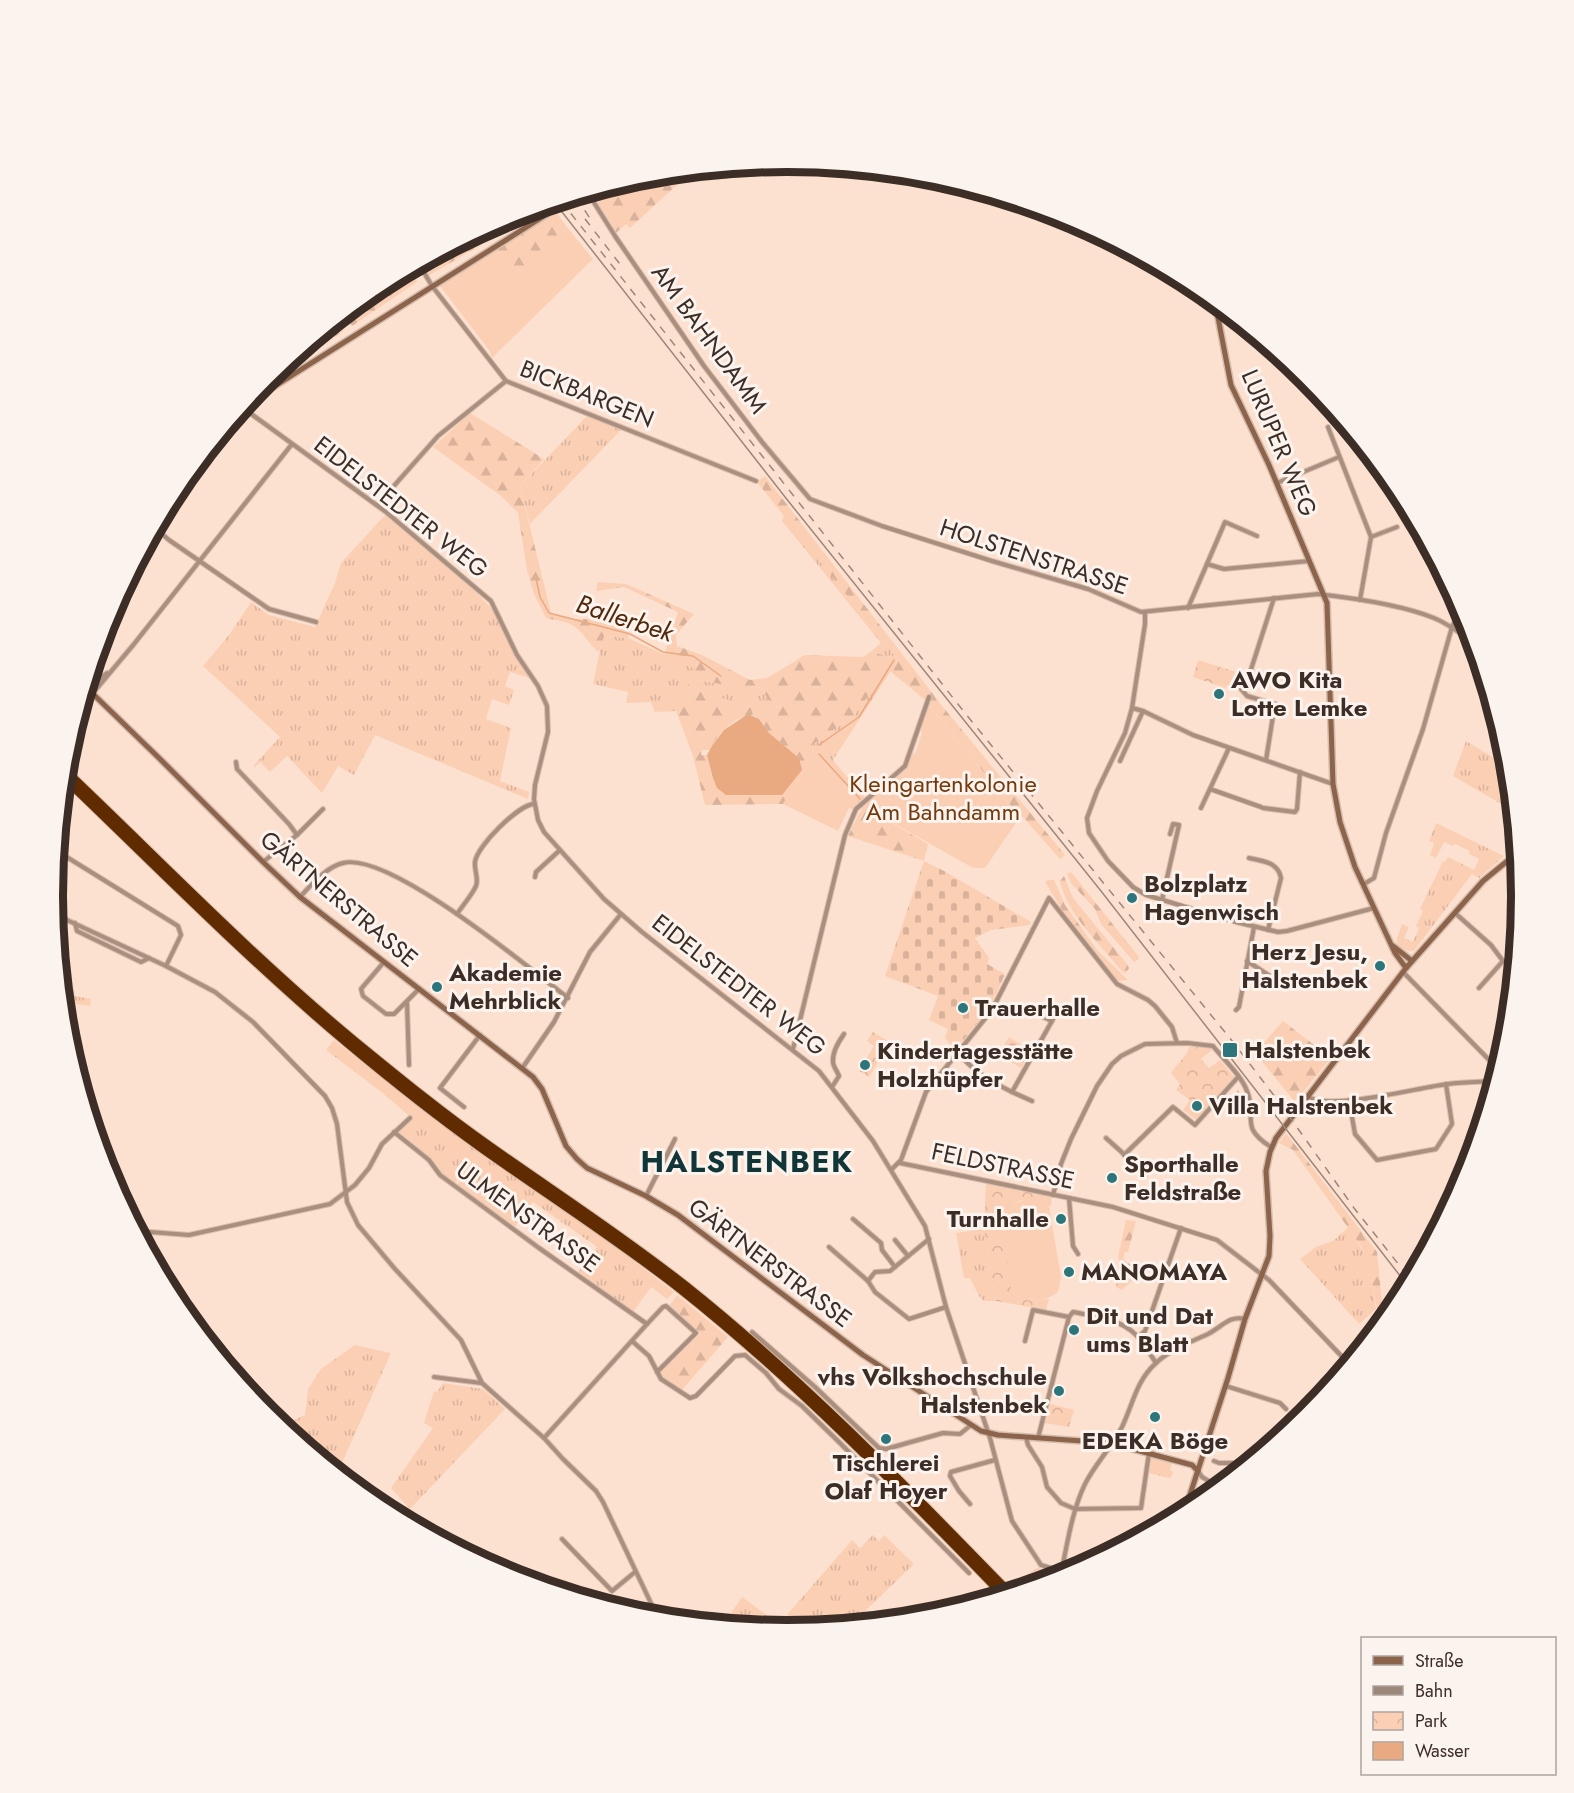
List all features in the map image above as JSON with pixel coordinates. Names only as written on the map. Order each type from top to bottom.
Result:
[{"type":"highway","points":[[74,774],[81,785]]},
{"type":"highway","points":[[73,778],[235,935],[354,1040],[469,1131],[614,1231],[685,1284],[758,1347],[816,1399],[1004,1587]]},
{"type":"highway","points":[[72,786],[235,945],[348,1044],[459,1131],[639,1258],[753,1351],[876,1466],[997,1589]]},
{"type":"street","name":"AM BAHNDAMM","points":[[592,200],[704,366],[762,442],[810,499]]},
{"type":"street","points":[[272,388],[548,213]]},
{"type":"street","name":"BICKBARGEN","points":[[423,270],[432,286],[506,381],[756,481]]},
{"type":"street","name":"LURUPER WEG","points":[[1217,315],[1231,385],[1277,483],[1324,595],[1328,611],[1333,784],[1344,835],[1355,867],[1405,970]]},
{"type":"street","points":[[377,505],[438,436],[506,381]]},
{"type":"street","name":"EIDELSTEDTER WEG","points":[[250,411],[291,444],[377,505],[491,601],[518,655],[544,697],[548,710],[549,724],[535,785],[534,804],[542,828],[599,894],[621,914],[819,1071],[884,1158],[922,1220],[929,1239],[946,1307],[988,1434],[1012,1521],[1038,1562],[1053,1569]]},
{"type":"street","points":[[1328,427],[1371,537],[1360,600]]},
{"type":"street","points":[[95,684],[113,669],[291,444]]},
{"type":"street","points":[[1277,483],[1340,457]]},
{"type":"street","name":"HOLSTENSTRASSE","points":[[810,499],[882,526],[1088,589],[1145,612],[1132,708],[1125,733],[1087,818],[1094,843],[1133,887],[1146,895],[1268,930],[1287,931],[1374,908]]},
{"type":"street","points":[[1187,608],[1225,522],[1257,536]]},
{"type":"street","points":[[1371,537],[1397,527]]},
{"type":"street","points":[[161,533],[198,561],[269,609],[316,622]]},
{"type":"street","points":[[1207,564],[1224,569],[1309,561]]},
{"type":"street","points":[[1145,612],[1324,595],[1411,611],[1434,618],[1462,634]]},
{"type":"street","points":[[1266,760],[1278,705],[1247,696],[1241,689],[1246,685],[1274,598]]},
{"type":"street","points":[[1364,884],[1374,878],[1386,833],[1423,729],[1456,619]]},
{"type":"street","name":"GÄRTNERSTRASSE","points":[[92,694],[300,897],[523,1067],[542,1089],[561,1137],[572,1154],[585,1166],[646,1196],[678,1215],[870,1359],[988,1434]]},
{"type":"street","points":[[793,1049],[845,835],[851,819],[856,809],[905,766],[928,697]]},
{"type":"street","points":[[1132,708],[1193,735],[1333,784]]},
{"type":"street","points":[[1120,761],[1143,711]]},
{"type":"street","points":[[1201,808],[1229,748]]},
{"type":"street","points":[[236,762],[237,769],[297,835]]},
{"type":"street","points":[[1210,789],[1262,808],[1295,812],[1300,772]]},
{"type":"street","points":[[457,914],[477,884],[476,860],[490,838],[514,814],[534,804]]},
{"type":"street","points":[[263,862],[297,835],[323,809]]},
{"type":"street","points":[[1162,900],[1179,825],[1173,824],[1170,834]]},
{"type":"street","points":[[535,877],[536,872],[560,850]]},
{"type":"street","points":[[65,856],[178,926],[181,935],[166,966]]},
{"type":"street","points":[[1249,858],[1269,862],[1280,873],[1281,878],[1268,930]]},
{"type":"street","points":[[1189,1498],[1226,1386],[1245,1319],[1270,1249],[1265,1180],[1271,1147],[1307,1096],[1412,961],[1493,871],[1509,858]]},
{"type":"street","points":[[300,897],[330,869],[343,862],[358,862],[402,880],[457,914],[568,998]]},
{"type":"street","points":[[891,1169],[900,1163],[926,1092],[992,1010],[1049,898],[1117,984],[1155,1006],[1172,1027],[1177,1043]]},
{"type":"street","points":[[1455,913],[1491,945],[1503,961],[1479,988]]},
{"type":"street","points":[[523,1067],[568,998],[590,952],[621,914]]},
{"type":"street","points":[[64,918],[75,923],[77,931],[141,962],[149,958],[207,988],[233,1006],[292,1060],[325,1096],[337,1124],[345,1194],[354,1217],[365,1234],[461,1340],[482,1383],[544,1438],[563,1460],[596,1491],[653,1608]]},
{"type":"street","points":[[1236,1010],[1239,1007],[1254,927]]},
{"type":"street","points":[[1391,945],[1412,961]]},
{"type":"street","points":[[1247,961],[1285,986]]},
{"type":"street","points":[[384,962],[362,986],[361,993],[389,1015],[394,1014],[418,989]]},
{"type":"street","points":[[1405,970],[1491,1062]]},
{"type":"street","name":"GÄRTNERSTRASSE","points":[[407,1002],[409,1065]]},
{"type":"street","points":[[1012,1092],[1052,1021],[1057,1012],[1044,1008],[1040,1010],[1041,1016],[1052,1021]]},
{"type":"street","points":[[832,1087],[839,1076],[832,1061],[838,1041],[844,1034]]},
{"type":"street","points":[[464,1107],[440,1088],[481,1035]]},
{"type":"street","points":[[1053,1195],[1061,1164],[1071,1139],[1097,1086],[1112,1064],[1121,1056],[1145,1044],[1212,1045],[1238,1077],[1249,1096],[1250,1124],[1253,1131],[1271,1147]]},
{"type":"street","points":[[958,1053],[970,1066],[990,1081],[1032,1101]]},
{"type":"street","points":[[1124,1155],[1173,1107],[1195,1125],[1238,1077]]},
{"type":"street","points":[[1307,1096],[1317,1102],[1349,1100],[1410,1092],[1446,1084],[1487,1082]]},
{"type":"street","points":[[1349,1100],[1355,1134],[1375,1159],[1391,1157],[1436,1149],[1452,1124],[1446,1084]]},
{"type":"street","points":[[146,1232],[189,1235],[321,1207],[338,1200],[362,1178],[381,1144],[410,1118]]},
{"type":"street","name":"ULMENSTRASSE","points":[[394,1132],[429,1160],[440,1175],[647,1324]]},
{"type":"street","points":[[1106,1138],[1146,1174]]},
{"type":"street","points":[[646,1196],[675,1139]]},
{"type":"street","name":"FELDSTRASSE","points":[[900,1163],[1113,1208],[1216,1240],[1260,1273],[1344,1358]]},
{"type":"street","points":[[1069,1198],[1074,1246],[1078,1254]]},
{"type":"street","points":[[853,1219],[881,1243],[882,1250],[895,1267]]},
{"type":"street","points":[[1138,1337],[1145,1331],[1181,1228]]},
{"type":"street","points":[[868,1281],[875,1272],[890,1271],[929,1239]]},
{"type":"street","points":[[895,1240],[908,1256]]},
{"type":"street","points":[[829,1247],[868,1281],[875,1292],[909,1320],[946,1307]]},
{"type":"street","points":[[544,1438],[666,1306],[696,1333],[657,1372]]},
{"type":"street","points":[[1025,1341],[1033,1310],[1069,1317]]},
{"type":"street","points":[[1037,1438],[1069,1317],[1073,1312],[1107,1319],[1126,1328],[1138,1337],[1156,1363]]},
{"type":"street","points":[[1062,1566],[1075,1509],[1086,1482],[1122,1427],[1137,1386],[1156,1363],[1179,1348],[1214,1331],[1230,1319],[1245,1319]]},
{"type":"street","points":[[752,1332],[879,1448],[886,1449],[943,1433],[960,1434],[971,1425]]},
{"type":"street","points":[[632,1341],[649,1356],[661,1379],[693,1398],[735,1356],[742,1354],[745,1356],[766,1373],[779,1389],[802,1406],[969,1573]]},
{"type":"street","points":[[434,1377],[482,1383]]},
{"type":"street","points":[[1226,1386],[1280,1403],[1286,1409]]},
{"type":"street","points":[[988,1434],[1110,1443],[1192,1465],[1202,1477],[1211,1483]]},
{"type":"street","points":[[1026,1437],[1028,1445],[1042,1467],[1047,1487],[1061,1503],[1075,1509],[1141,1508],[1149,1453]]},
{"type":"street","points":[[970,1504],[953,1483],[951,1472],[995,1461]]},
{"type":"street","points":[[1214,1461],[1238,1463]]},
{"type":"street","points":[[562,1539],[612,1591],[635,1572]]},
{"type":"green space","points":[[682,181],[630,228],[626,224],[616,233],[595,199],[646,186]]},
{"type":"green space","points":[[556,212],[567,227],[523,277],[488,254]]},
{"type":"green space","points":[[567,227],[593,259],[492,358],[489,350],[440,286],[488,254],[523,276]]},
{"type":"green space","points":[[510,228],[428,276],[425,269]]},
{"type":"green space","points":[[415,276],[417,282],[352,326],[348,320]]},
{"type":"green space","points":[[340,327],[344,331],[310,352]]},
{"type":"green space","points":[[470,413],[544,459],[520,486],[551,613],[576,619],[594,619],[630,632],[628,638],[604,636],[599,652],[572,625],[546,618],[534,594],[527,570],[518,513],[501,496],[433,447]]},
{"type":"green space","points":[[587,416],[621,430],[530,524],[520,486]]},
{"type":"green space","points":[[765,476],[943,707],[1065,855],[1060,859],[1022,816],[1020,817],[925,700],[890,671],[898,660],[757,482]]},
{"type":"green space","points":[[385,515],[473,589],[492,609],[519,662],[530,678],[510,672],[505,686],[514,690],[509,705],[492,699],[486,719],[511,728],[500,781],[529,792],[528,799],[375,735],[354,775],[338,766],[322,793],[287,756],[270,772],[260,762],[253,769],[280,737],[203,666],[229,635],[251,602],[269,615],[315,627],[335,583],[341,563]]},
{"type":"green space","points":[[784,515],[898,660],[833,760],[865,798],[859,803],[814,755],[812,745],[855,714],[890,658],[872,651],[881,643],[782,521]]},
{"type":"green space","points":[[598,582],[626,584],[694,614],[676,635],[677,646],[702,655],[750,680],[767,678],[805,655],[863,657],[872,651],[890,658],[855,714],[812,745],[814,755],[783,804],[705,805],[693,756],[676,711],[695,669],[664,655],[678,612],[624,587],[596,591]],"holes":[[[699,680],[750,690],[753,686],[761,688],[769,701],[778,708],[759,719],[769,733],[799,758],[782,795],[726,795],[713,778],[707,755],[701,755],[702,750],[710,750],[717,738],[734,722],[753,715],[751,708],[701,691],[695,687],[695,682]]]},
{"type":"green space","points":[[603,636],[628,638],[696,669],[676,711],[655,712],[651,702],[626,703],[628,692],[593,684]]},
{"type":"green space","points":[[1198,660],[1236,672],[1234,687],[1227,685],[1226,688],[1193,677]]},
{"type":"green space","points":[[699,680],[750,690],[753,686],[761,688],[778,709],[759,719],[753,715],[751,708],[701,691],[695,687],[695,682]]},
{"type":"green space","name":"Kleingartenkolonie Am Bahndamm","points":[[928,704],[1020,817],[985,868],[973,868],[863,806],[907,768],[912,753],[915,754],[922,733],[920,729]]},
{"type":"green space","points":[[1466,741],[1498,760],[1505,807],[1453,776]]},
{"type":"green space","points":[[814,755],[859,803],[854,810],[849,808],[838,831],[783,804]]},
{"type":"green space","points":[[863,806],[928,844],[924,861],[848,836]]},
{"type":"green space","points":[[1436,823],[1504,856],[1479,878],[1472,874],[1414,951],[1408,951],[1401,948],[1396,941],[1402,924],[1409,927],[1404,938],[1413,942],[1419,928],[1416,926],[1423,911],[1420,909],[1443,861],[1445,862],[1448,857],[1474,870],[1479,859],[1469,854],[1470,851],[1444,842],[1436,858],[1430,855],[1434,843],[1429,841]]},
{"type":"green space","points":[[924,861],[1031,922],[1030,925],[991,930],[975,938],[989,958],[987,964],[1005,974],[990,1008],[955,1050],[945,1038],[948,1029],[929,1020],[938,996],[885,976]]},
{"type":"green space","points":[[1071,872],[1139,957],[1138,960],[1134,962],[1101,924],[1095,909],[1071,883],[1067,874]]},
{"type":"green space","points":[[1064,876],[1073,898],[1127,964],[1129,968],[1127,972],[1124,973],[1119,968],[1076,917],[1060,881]]},
{"type":"green space","points":[[1054,880],[1065,905],[1098,951],[1128,980],[1117,981],[1067,918],[1045,882]]},
{"type":"green space","points":[[66,957],[69,958],[75,996],[91,999],[90,1006],[71,1003]]},
{"type":"green space","points":[[1283,1021],[1331,1058],[1295,1102],[1255,1053]]},
{"type":"green space","points":[[873,1032],[890,1042],[869,1077],[859,1071],[874,1046],[867,1041]]},
{"type":"green space","points":[[1009,1037],[1031,1051],[1021,1068],[998,1054]]},
{"type":"green space","points":[[334,1040],[442,1125],[597,1233],[674,1292],[667,1299],[651,1287],[633,1312],[578,1272],[597,1247],[533,1202],[515,1227],[457,1185],[459,1182],[457,1180],[455,1183],[439,1171],[433,1160],[399,1132],[413,1119],[326,1050]]},
{"type":"green space","points":[[1189,1047],[1208,1047],[1212,1050],[1201,1059],[1209,1068],[1220,1060],[1234,1077],[1196,1120],[1183,1110],[1190,1100],[1176,1090],[1180,1084],[1171,1073]]},
{"type":"green space","points":[[1286,1133],[1377,1252],[1384,1306],[1379,1313],[1368,1265],[1361,1246],[1293,1150],[1279,1143]]},
{"type":"green space","points":[[986,1180],[1052,1195],[1051,1206],[1029,1200],[1019,1201],[1002,1218],[1013,1293],[1026,1299],[1049,1299],[1046,1310],[996,1301],[984,1229]]},
{"type":"green space","points":[[1026,1199],[1039,1201],[1049,1206],[1061,1277],[1058,1292],[1039,1301],[1017,1297],[1011,1290],[1002,1218],[1009,1206]]},
{"type":"green space","points":[[1126,1220],[1136,1221],[1128,1252],[1125,1252],[1123,1259],[1138,1275],[1122,1290],[1116,1287],[1118,1257]]},
{"type":"green space","points":[[1349,1227],[1369,1262],[1376,1309],[1359,1324],[1300,1259],[1316,1247],[1333,1241]]},
{"type":"green space","points":[[984,1229],[996,1301],[984,1301],[970,1278],[964,1278],[956,1233]]},
{"type":"green space","points":[[677,1295],[728,1337],[682,1390],[663,1378],[660,1373],[700,1334],[670,1305]]},
{"type":"green space","points":[[355,1345],[391,1353],[341,1465],[290,1422],[305,1415],[308,1389],[321,1369]]},
{"type":"green space","points":[[443,1383],[483,1389],[505,1409],[410,1509],[391,1488],[433,1428],[424,1423],[434,1391],[437,1392]]},
{"type":"green space","points":[[1050,1404],[1074,1410],[1069,1427],[1045,1423]]},
{"type":"green space","points":[[1150,1457],[1172,1463],[1171,1478],[1148,1473]]},
{"type":"green space","points":[[873,1535],[879,1541],[884,1535],[914,1564],[860,1616],[783,1620],[852,1540],[860,1548]]},
{"type":"green space","points":[[1039,1567],[1047,1572],[1020,1582],[1012,1584]]},
{"type":"green space","points":[[742,1597],[773,1620],[728,1618]]},
{"type":"water","points":[[748,714],[759,719],[769,733],[799,758],[802,770],[782,795],[726,795],[717,788],[707,755],[724,730]]},
{"type":"waterway","name":"Ballerbek","points":[[536,578],[540,597],[549,613],[630,634],[663,652],[693,656],[721,676]]},
{"type":"waterway","points":[[819,745],[859,717],[894,660]]},
{"type":"waterway","points":[[819,754],[860,799]]},
{"type":"waterway","name":"Ballerbek","points":[[1238,1091],[1243,1111]]},
{"type":"tram line","points":[[560,209],[789,502],[1101,891],[1402,1278]]},
{"type":"railway","points":[[580,203],[593,223]]},
{"type":"railway","points":[[566,207],[965,713],[1233,1042],[1282,1106],[1354,1208],[1405,1273]]},
{"type":"railway","points":[[585,219],[623,268]]},
{"type":"place","name":"AWO Kita Lotte Lemke","points":[[1219,694]]},
{"type":"place","name":"Bolzplatz Hagenwisch","points":[[1132,898]]},
{"type":"place","name":"Herz Jesu, Halstenbek","points":[[1380,966]]},
{"type":"place","name":"Akademie Mehrblick","points":[[437,987]]},
{"type":"place","name":"Trauerhalle","points":[[963,1008]]},
{"type":"place","name":"Halstenbek","points":[[1230,1050]]},
{"type":"place","name":"Kindertagesstätte Holzhüpfer","points":[[865,1065]]},
{"type":"place","name":"Villa Halstenbek","points":[[1197,1106]]},
{"type":"place","name":"Sporthalle Feldstraße","points":[[1112,1178]]},
{"type":"place","name":"Turnhalle","points":[[1061,1219]]},
{"type":"place","name":"MANOMAYA","points":[[1069,1272]]},
{"type":"place","name":"Dit und Dat ums Blatt","points":[[1074,1330]]},
{"type":"place","name":"vhs Volkshochschule Halstenbek","points":[[1059,1391]]},
{"type":"place","name":"EDEKA Böge","points":[[1155,1417]]},
{"type":"place","name":"Tischlerei Olaf Hoyer","points":[[886,1439]]},
{"type":"district","name":"HALSTENBEK","points":[[747,1162]]}]
